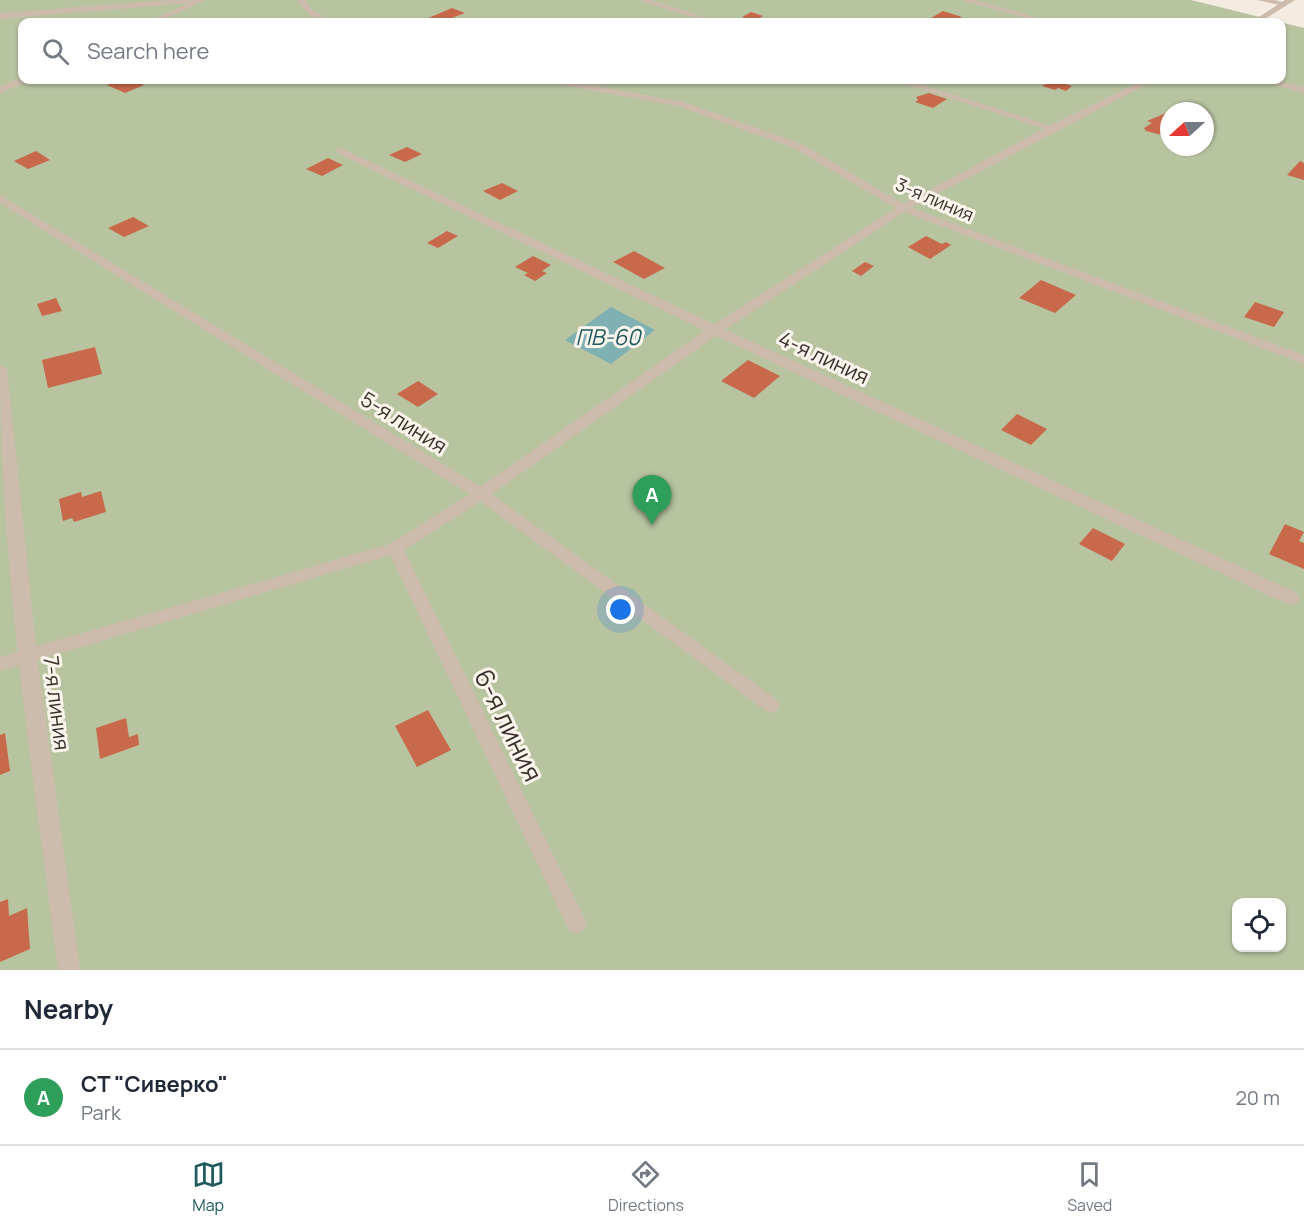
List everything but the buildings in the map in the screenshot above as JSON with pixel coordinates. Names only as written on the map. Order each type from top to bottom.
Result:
[{"type":"street","points":[[0,16],[202,0]]},
{"type":"street","points":[[160,18],[202,0]]},
{"type":"street","points":[[301,0],[309,12],[322,18]]},
{"type":"street","points":[[642,0],[702,18]]},
{"type":"street","points":[[965,0],[1034,18]]},
{"type":"street","points":[[1261,0],[1288,2]]},
{"type":"street","points":[[1262,18],[1288,2]]},
{"type":"street","points":[[0,90],[18,82]]},
{"type":"street","name":"3-я линия","points":[[572,84],[680,104],[798,146],[903,208],[1304,360]]},
{"type":"street","points":[[911,84],[1053,128]]},
{"type":"street","points":[[0,664],[395,548],[481,494],[715,330],[903,208],[1053,128],[1142,84]]},
{"type":"street","points":[[1280,84],[1304,90]]},
{"type":"street","name":"4-я линия","points":[[341,151],[715,330],[1291,598]]},
{"type":"street","name":"5-я линия","points":[[0,198],[481,494],[771,705]]},
{"type":"street","name":"7-я линия","points":[[0,369],[28,656],[69,970]]},
{"type":"street","name":"6-я линия","points":[[395,548],[576,923]]},
{"type":"green space","points":[[0,0],[1191,0],[1264,18],[18,18],[18,84],[1286,84],[1286,24],[1304,28],[1304,970],[0,970]]},
{"type":"water","name":"ПВ-60","points":[[611,307],[655,330],[611,364],[565,340]]},
{"type":"place","name":"СТ \"Сиверко\"","points":[[652,525]]}]
